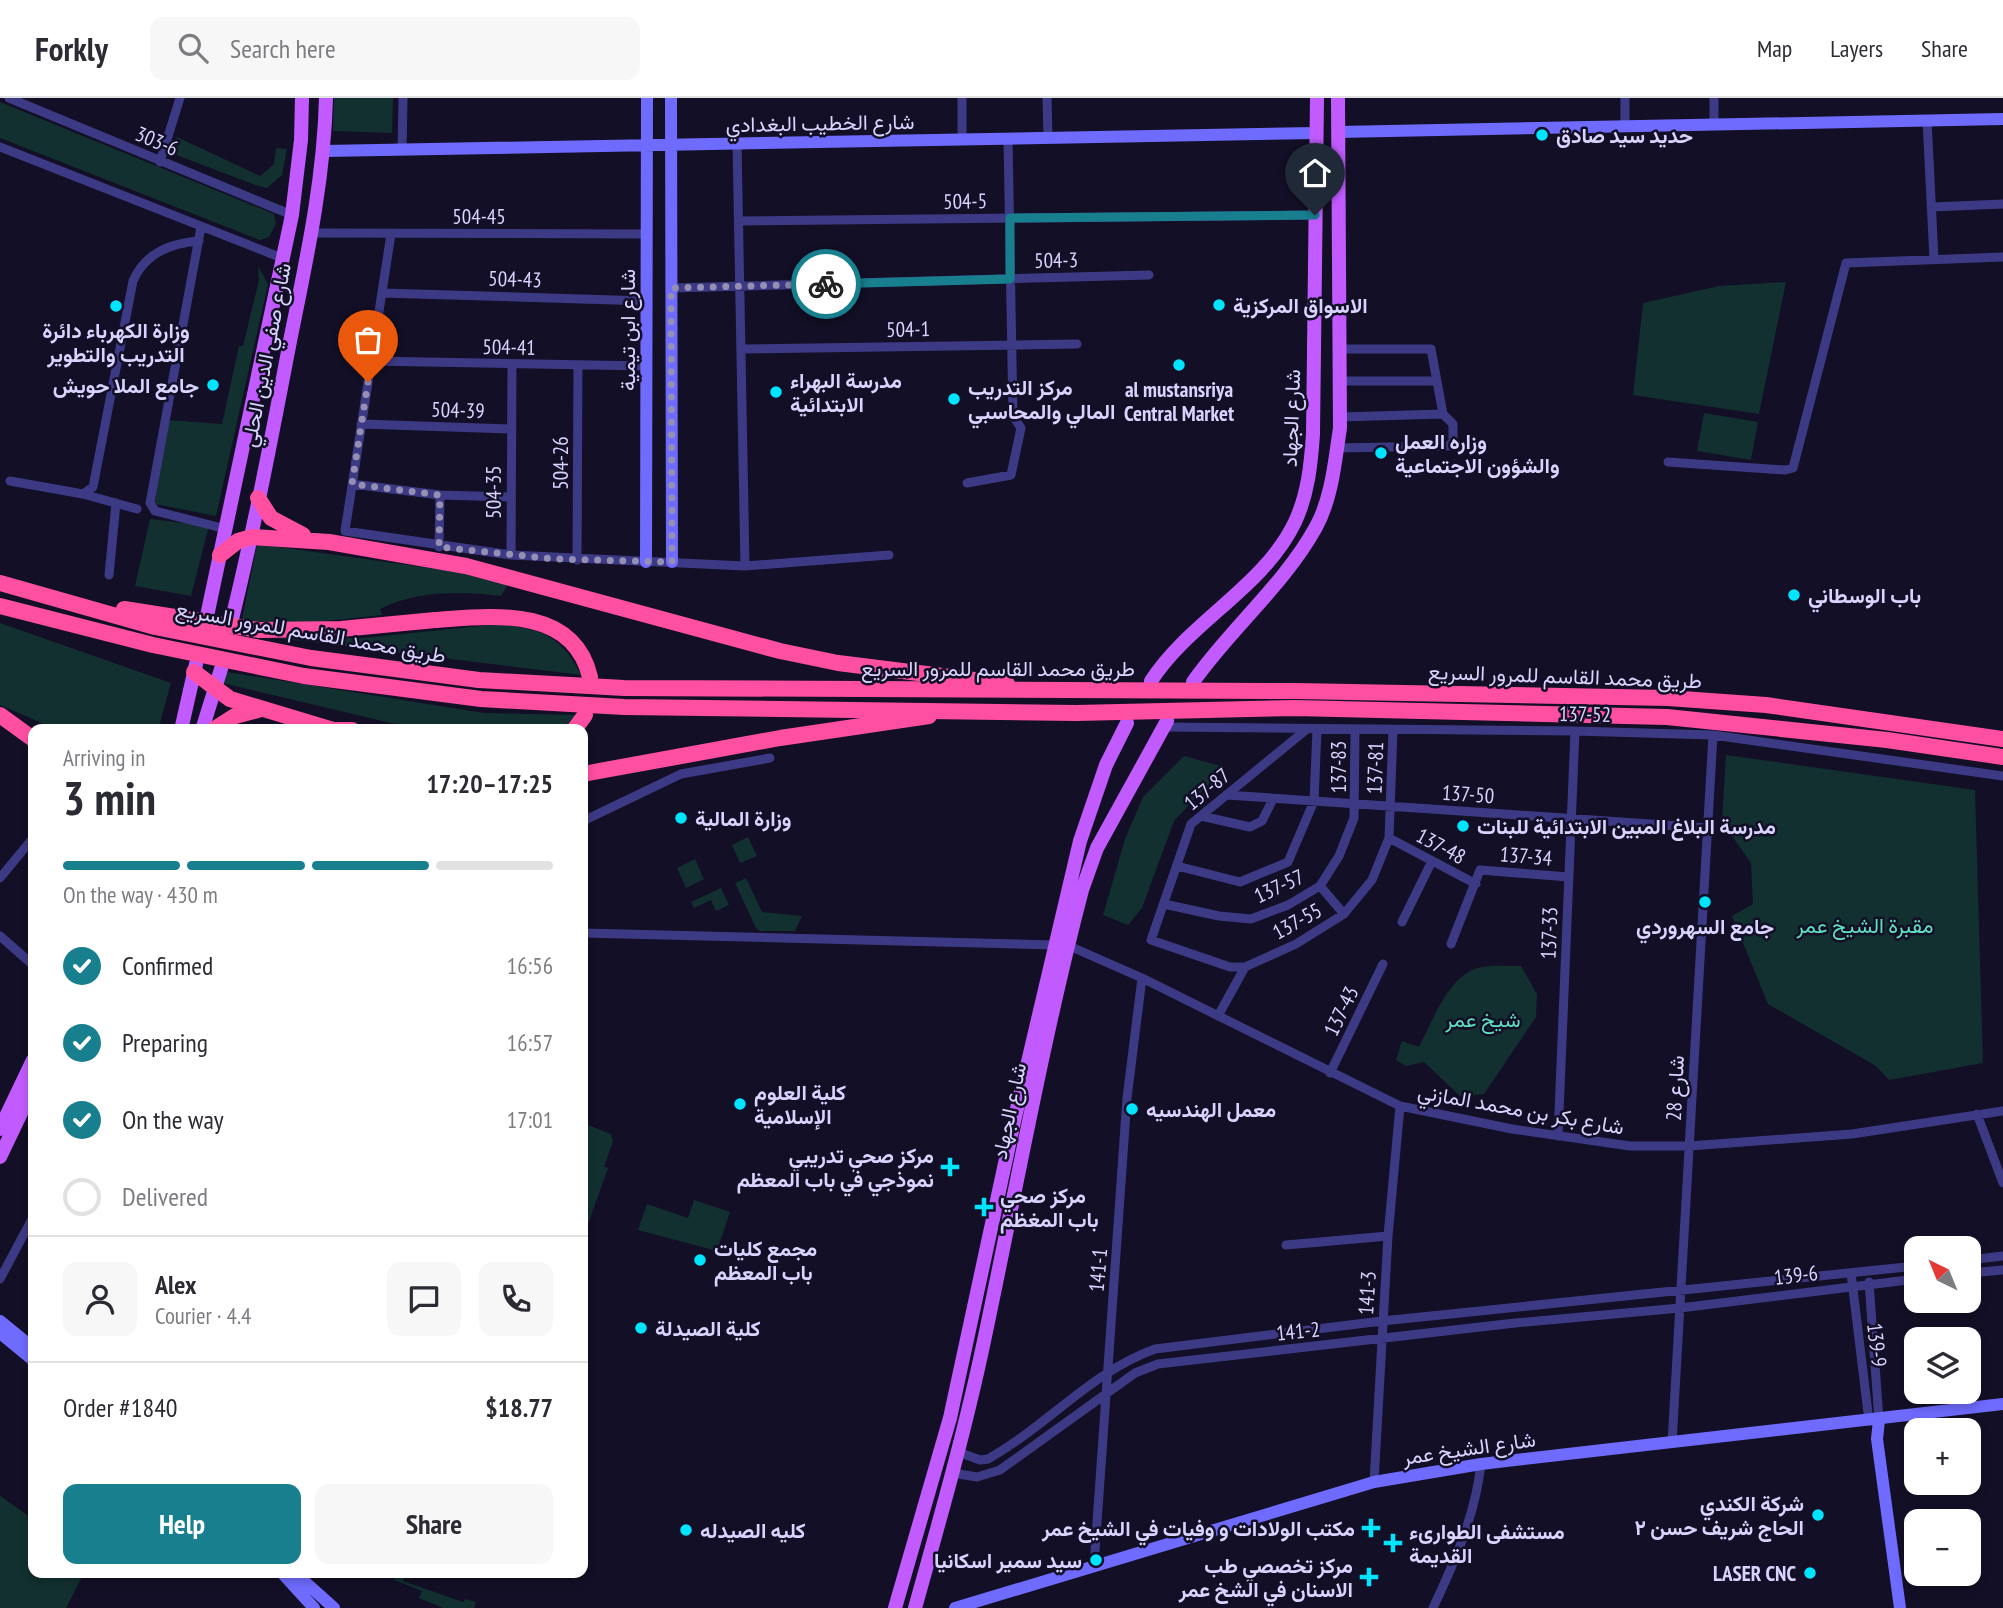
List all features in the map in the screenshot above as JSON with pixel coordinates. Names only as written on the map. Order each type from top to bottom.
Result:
[{"type":"highway","points":[[258,499],[271,518],[282,525],[328,542]]},
{"type":"highway","points":[[220,555],[238,541],[252,537],[328,542],[467,566],[668,623],[838,663],[1040,689]]},
{"type":"highway","name":"طريق محمد القاسم للمرور السريع","points":[[0,583],[155,626],[311,658],[479,680],[624,688],[1040,689],[1668,698],[1766,705],[2003,739]]},
{"type":"highway","points":[[50,598],[260,630],[520,617],[555,628],[573,643],[590,677]]},
{"type":"highway","name":"طريق محمد القاسم للمرور السريع","points":[[0,606],[153,645],[304,676],[481,699],[624,707],[1076,713],[1295,708],[1667,718],[1832,734],[2003,757]]},
{"type":"highway","points":[[195,668],[215,690],[301,724]]},
{"type":"highway","points":[[222,724],[234,716],[264,710]]},
{"type":"highway","points":[[588,773],[831,730],[967,712]]},
{"type":"highway","points":[[0,715],[28,736]]},
{"type":"highway","points":[[578,724],[585,715]]},
{"type":"main road","name":"شارع صفي الدين الحلي","points":[[206,616],[292,215],[301,140],[302,98]]},
{"type":"main road","name":"شارع صفي الدين الحلي","points":[[232,619],[252,537],[312,233],[324,151],[326,98]]},
{"type":"main road","name":"شارع الجهاد","points":[[1151,681],[1201,624],[1241,589],[1278,549],[1294,523],[1310,477],[1314,434],[1317,98]]},
{"type":"main road","points":[[1194,682],[1224,641],[1257,607],[1317,525],[1333,474],[1340,417],[1338,98]]},
{"type":"main road","points":[[248,427],[273,433]]},
{"type":"main road","points":[[1241,589],[1238,598],[1242,606],[1257,607]]},
{"type":"main road","points":[[182,724],[195,668]]},
{"type":"main road","points":[[204,724],[220,669]]},
{"type":"main road","name":"شارع الجهاد","points":[[895,1608],[950,1419],[1005,1199],[1061,945],[1080,841],[1106,765],[1126,723]]},
{"type":"main road","name":"شارع الجهاد","points":[[1061,945],[1097,848],[1165,724]]},
{"type":"main road","points":[[1095,799],[1109,794],[1119,806]]},
{"type":"main road","points":[[1,1126],[28,1070]]},
{"type":"main road","points":[[0,1157],[28,1098]]},
{"type":"main road","name":"شارع الجهاد","points":[[915,1608],[953,1473],[984,1342],[1005,1199]]},
{"type":"street","name":"303-6","points":[[9,98],[292,215]]},
{"type":"street","points":[[160,162],[180,98]]},
{"type":"street","points":[[402,150],[403,98]]},
{"type":"street","name":"شارع ابن تيمية","points":[[647,98],[647,366],[651,562]]},
{"type":"street","name":"شارع ابن تيمية","points":[[671,98],[672,562]]},
{"type":"street","points":[[962,98],[962,139]]},
{"type":"street","points":[[1047,98],[1048,138]]},
{"type":"street","points":[[1625,98],[1625,127]]},
{"type":"street","points":[[1714,98],[1714,125]]},
{"type":"street","points":[[1338,132],[2003,119]]},
{"type":"street","points":[[1927,120],[1934,259]]},
{"type":"street","name":"شارع الخطيب البغدادي","points":[[324,151],[1316,133]]},
{"type":"street","points":[[967,482],[1007,478],[1013,468],[1021,428],[1013,415],[1008,139]]},
{"type":"street","points":[[737,144],[745,565]]},
{"type":"street","points":[[0,147],[282,258]]},
{"type":"street","points":[[1932,207],[2003,204]]},
{"type":"street","name":"504-5","points":[[740,221],[1315,215]]},
{"type":"street","points":[[201,227],[150,503],[155,511],[226,529]]},
{"type":"street","name":"504-45","points":[[312,233],[647,234]]},
{"type":"street","points":[[391,233],[345,531],[439,547],[577,560],[745,565],[889,555]]},
{"type":"street","points":[[83,494],[93,487],[137,272],[162,249],[178,242],[199,241]]},
{"type":"street","points":[[1668,462],[1785,470],[1793,468],[1846,263],[2003,257]]},
{"type":"street","name":"504-3","points":[[671,288],[1149,275]]},
{"type":"street","name":"504-43","points":[[382,293],[647,300]]},
{"type":"street","name":"504-1","points":[[741,349],[1077,344]]},
{"type":"street","points":[[1337,448],[1448,446],[1453,442],[1453,424],[1443,414],[1431,349],[1339,349]]},
{"type":"street","name":"504-41","points":[[371,360],[647,366]]},
{"type":"street","name":"504-35","points":[[510,555],[512,365]]},
{"type":"street","name":"504-26","points":[[577,560],[578,366]]},
{"type":"street","points":[[1340,382],[1437,382]]},
{"type":"street","points":[[1340,417],[1443,414]]},
{"type":"street","name":"504-39","points":[[361,424],[511,429]]},
{"type":"street","points":[[10,481],[83,494],[137,509]]},
{"type":"street","points":[[352,484],[440,495],[511,497]]},
{"type":"street","points":[[439,547],[440,495]]},
{"type":"street","points":[[108,575],[116,503]]},
{"type":"street","name":"137-52","points":[[1165,724],[1355,730],[1713,735],[2003,776]]},
{"type":"street","points":[[0,725],[28,738]]},
{"type":"street","points":[[1177,866],[1240,882],[1287,862],[1314,801],[1312,729]]},
{"type":"street","name":"137-87","points":[[1245,967],[1230,967],[1151,940],[1191,824],[1312,729]]},
{"type":"street","name":"137-83","points":[[1355,730],[1355,804]]},
{"type":"street","name":"137-81","points":[[1391,807],[1393,730]]},
{"type":"street","name":"137-33","points":[[1558,1136],[1575,731]]},
{"type":"street","name":"شارع 28","points":[[1672,1443],[1713,735]]},
{"type":"street","points":[[588,819],[681,774],[770,758]]},
{"type":"street","name":"137-50","points":[[1227,796],[1708,828]]},
{"type":"street","points":[[1201,816],[1250,827],[1262,821],[1273,799]]},
{"type":"street","name":"137-57","points":[[1164,904],[1219,916],[1251,919],[1288,905],[1320,886],[1339,856],[1354,818],[1355,804]]},
{"type":"street","name":"137-55","points":[[1245,967],[1296,944],[1344,914],[1372,880],[1389,838],[1391,807]]},
{"type":"street","name":"137-48","points":[[1389,838],[1476,884]]},
{"type":"street","points":[[0,878],[28,844]]},
{"type":"street","points":[[1402,922],[1432,861]]},
{"type":"street","name":"137-34","points":[[1476,884],[1480,870],[1569,877]]},
{"type":"street","points":[[1451,944],[1476,884]]},
{"type":"street","points":[[1320,886],[1344,914]]},
{"type":"street","points":[[588,933],[1061,945]]},
{"type":"street","points":[[0,936],[28,961]]},
{"type":"street","name":"شارع بكر بن محمد المازني","points":[[1061,945],[1142,978],[1400,1107],[1558,1136],[1630,1146],[1689,1146],[1852,1134],[2003,1111]]},
{"type":"street","name":"137-43","points":[[1330,1073],[1383,964]]},
{"type":"street","points":[[1218,1016],[1245,967]]},
{"type":"street","name":"141-1","points":[[1094,1565],[1127,1098],[1142,978]]},
{"type":"street","name":"141-3","points":[[1374,1482],[1382,1321],[1400,1107]]},
{"type":"street","points":[[1977,1114],[2003,1183]]},
{"type":"street","points":[[0,1279],[28,1226]]},
{"type":"street","points":[[1286,1245],[1388,1236]]},
{"type":"street","points":[[1981,1259],[2003,1256]]},
{"type":"street","name":"139-6","points":[[1680,1292],[1904,1267]]},
{"type":"street","points":[[1981,1272],[2003,1270]]},
{"type":"street","name":"139-9","points":[[1868,1271],[1874,1421]]},
{"type":"street","name":"139-9","points":[[1852,1273],[1874,1421]]},
{"type":"street","name":"139-6","points":[[1680,1308],[1904,1281]]},
{"type":"street","name":"141-2","points":[[958,1452],[980,1460],[988,1459],[1107,1373],[1132,1357],[1155,1349],[1382,1321],[1680,1292]]},
{"type":"street","name":"141-2","points":[[953,1473],[977,1476],[1000,1470],[1135,1373],[1158,1364],[1515,1323],[1680,1308]]},
{"type":"street","points":[[0,1321],[28,1344]]},
{"type":"street","points":[[0,1333],[28,1356]]},
{"type":"street","name":"شارع الشيخ عمر","points":[[955,1608],[1374,1482],[1481,1464],[1874,1421],[2003,1404]]},
{"type":"street","points":[[1874,1421],[1900,1608]]},
{"type":"street","points":[[1433,1608],[1477,1499],[1481,1464]]},
{"type":"street","points":[[287,1578],[314,1608]]},
{"type":"street","points":[[301,1578],[334,1608]]},
{"type":"green space","points":[[334,98],[393,98],[392,133],[333,131]]},
{"type":"green space","points":[[0,102],[274,214],[276,224],[269,237],[260,240],[0,138]]},
{"type":"green space","points":[[177,137],[260,176],[274,164],[276,148],[287,149],[282,175],[267,188],[258,186],[174,154],[172,146]]},
{"type":"green space","points":[[258,266],[268,284],[216,516],[155,504],[167,420],[222,424],[239,346],[243,346],[259,280]]},
{"type":"green space","points":[[1786,282],[1759,414],[1633,395],[1643,303],[1719,286]]},
{"type":"green space","points":[[1704,413],[1758,422],[1751,460],[1697,451]]},
{"type":"green space","points":[[150,519],[209,526],[191,596],[135,586]]},
{"type":"green space","points":[[257,544],[458,572],[508,584],[501,596],[455,593],[409,598],[380,609],[382,615],[294,623],[242,619]]},
{"type":"green space","points":[[0,623],[171,683],[160,724],[44,724],[0,705]]},
{"type":"green space","points":[[499,624],[548,636],[566,651],[581,675],[278,638],[363,638]]},
{"type":"green space","points":[[227,672],[484,713],[578,715],[570,724],[395,724],[222,683]]},
{"type":"green space","name":"مقبرة الشيخ عمر","points":[[1726,755],[1975,790],[1983,1063],[1889,1080],[1876,1066],[1768,1004],[1732,916],[1753,904],[1751,863],[1722,822]]},
{"type":"green space","points":[[1184,756],[1225,767],[1174,821],[1142,908],[1128,925],[1103,915],[1125,839],[1143,797]]},
{"type":"green space","points":[[748,837],[757,856],[740,863],[732,845]]},
{"type":"green space","points":[[695,859],[704,879],[686,888],[677,868]]},
{"type":"green space","points":[[746,878],[762,912],[802,916],[795,931],[760,931],[756,928],[735,883]]},
{"type":"green space","points":[[721,888],[729,905],[716,911],[711,900],[694,908],[691,902]]},
{"type":"green space","name":"شيخ عمر","points":[[1521,966],[1537,994],[1536,1017],[1484,1094],[1460,1096],[1424,1062],[1406,1066],[1396,1060],[1402,1041],[1419,1047],[1443,999],[1460,978],[1482,967]]},
{"type":"green space","points":[[588,1125],[611,1134],[613,1141],[604,1167],[608,1168],[588,1224]]},
{"type":"green space","points":[[694,1200],[730,1212],[717,1251],[638,1230],[647,1204],[688,1218]]},
{"type":"green space","points":[[0,1496],[28,1516],[28,1578],[81,1578],[66,1608],[0,1608]]},
{"type":"green space","points":[[404,1578],[403,1581],[463,1602],[465,1599],[476,1602],[474,1608],[443,1608],[419,1598],[422,1591],[394,1580]]},
{"type":"way so far","points":[[368,382],[352,484],[440,495],[439,547],[555,559],[672,562],[671,288],[826,284]]},
{"type":"place","name":"حديد سيد صادق","points":[[1542,135]]},
{"type":"place","name":"الاسواق المركزية","points":[[1219,305]]},
{"type":"place","name":"وزارة الكهرباء دائرة التدريب والتطوير","points":[[116,306]]},
{"type":"place","name":"al mustansriya Central Market","points":[[1179,365]]},
{"type":"place","name":"جامع الملا حويش","points":[[213,385]]},
{"type":"place","name":"مدرسة البهراء الابتدائية","points":[[776,392]]},
{"type":"place","name":"مركز التدريب المالي والمحاسبي","points":[[954,399]]},
{"type":"place","name":"وزاره العمل والشؤون الاجتماعية","points":[[1381,453]]},
{"type":"place","name":"باب الوسطاني","points":[[1794,595]]},
{"type":"place","name":"وزارة المالية","points":[[681,818]]},
{"type":"place","name":"مدرسة البلاغ المبين الابتدائية للبنات","points":[[1463,826]]},
{"type":"place","name":"جامع السهروردي","points":[[1705,902]]},
{"type":"place","name":"كلية العلوم الإسلامية","points":[[740,1104]]},
{"type":"place","name":"معمل الهندسيه","points":[[1132,1109]]},
{"type":"place","name":"مركز صحي تدريبي نموذجي في باب المعظم","points":[[950,1167]]},
{"type":"place","name":"مركز صحي باب المغظم","points":[[984,1207]]},
{"type":"place","name":"مجمع كليات باب المعظم","points":[[700,1260]]},
{"type":"place","name":"كلية الصيدلة","points":[[641,1328]]},
{"type":"place","name":"شركة الكندي الحاج شريف حسن ٢","points":[[1818,1515]]},
{"type":"place","name":"مكتب الولادات و وفيات في الشيخ عمر","points":[[1371,1528]]},
{"type":"place","name":"كليه الصيدله","points":[[686,1530]]},
{"type":"place","name":"مستشفى الطوارىء القديمة","points":[[1393,1543]]},
{"type":"place","name":"سيد سمير اسكانيا","points":[[1096,1560]]},
{"type":"place","name":"LASER CNC","points":[[1810,1573]]},
{"type":"place","name":"مركز تخصصي طب الاسنان في الشخ عمر","points":[[1369,1577]]},
{"type":"route","points":[[826,284],[1010,279],[1010,218],[1315,215]]}]
